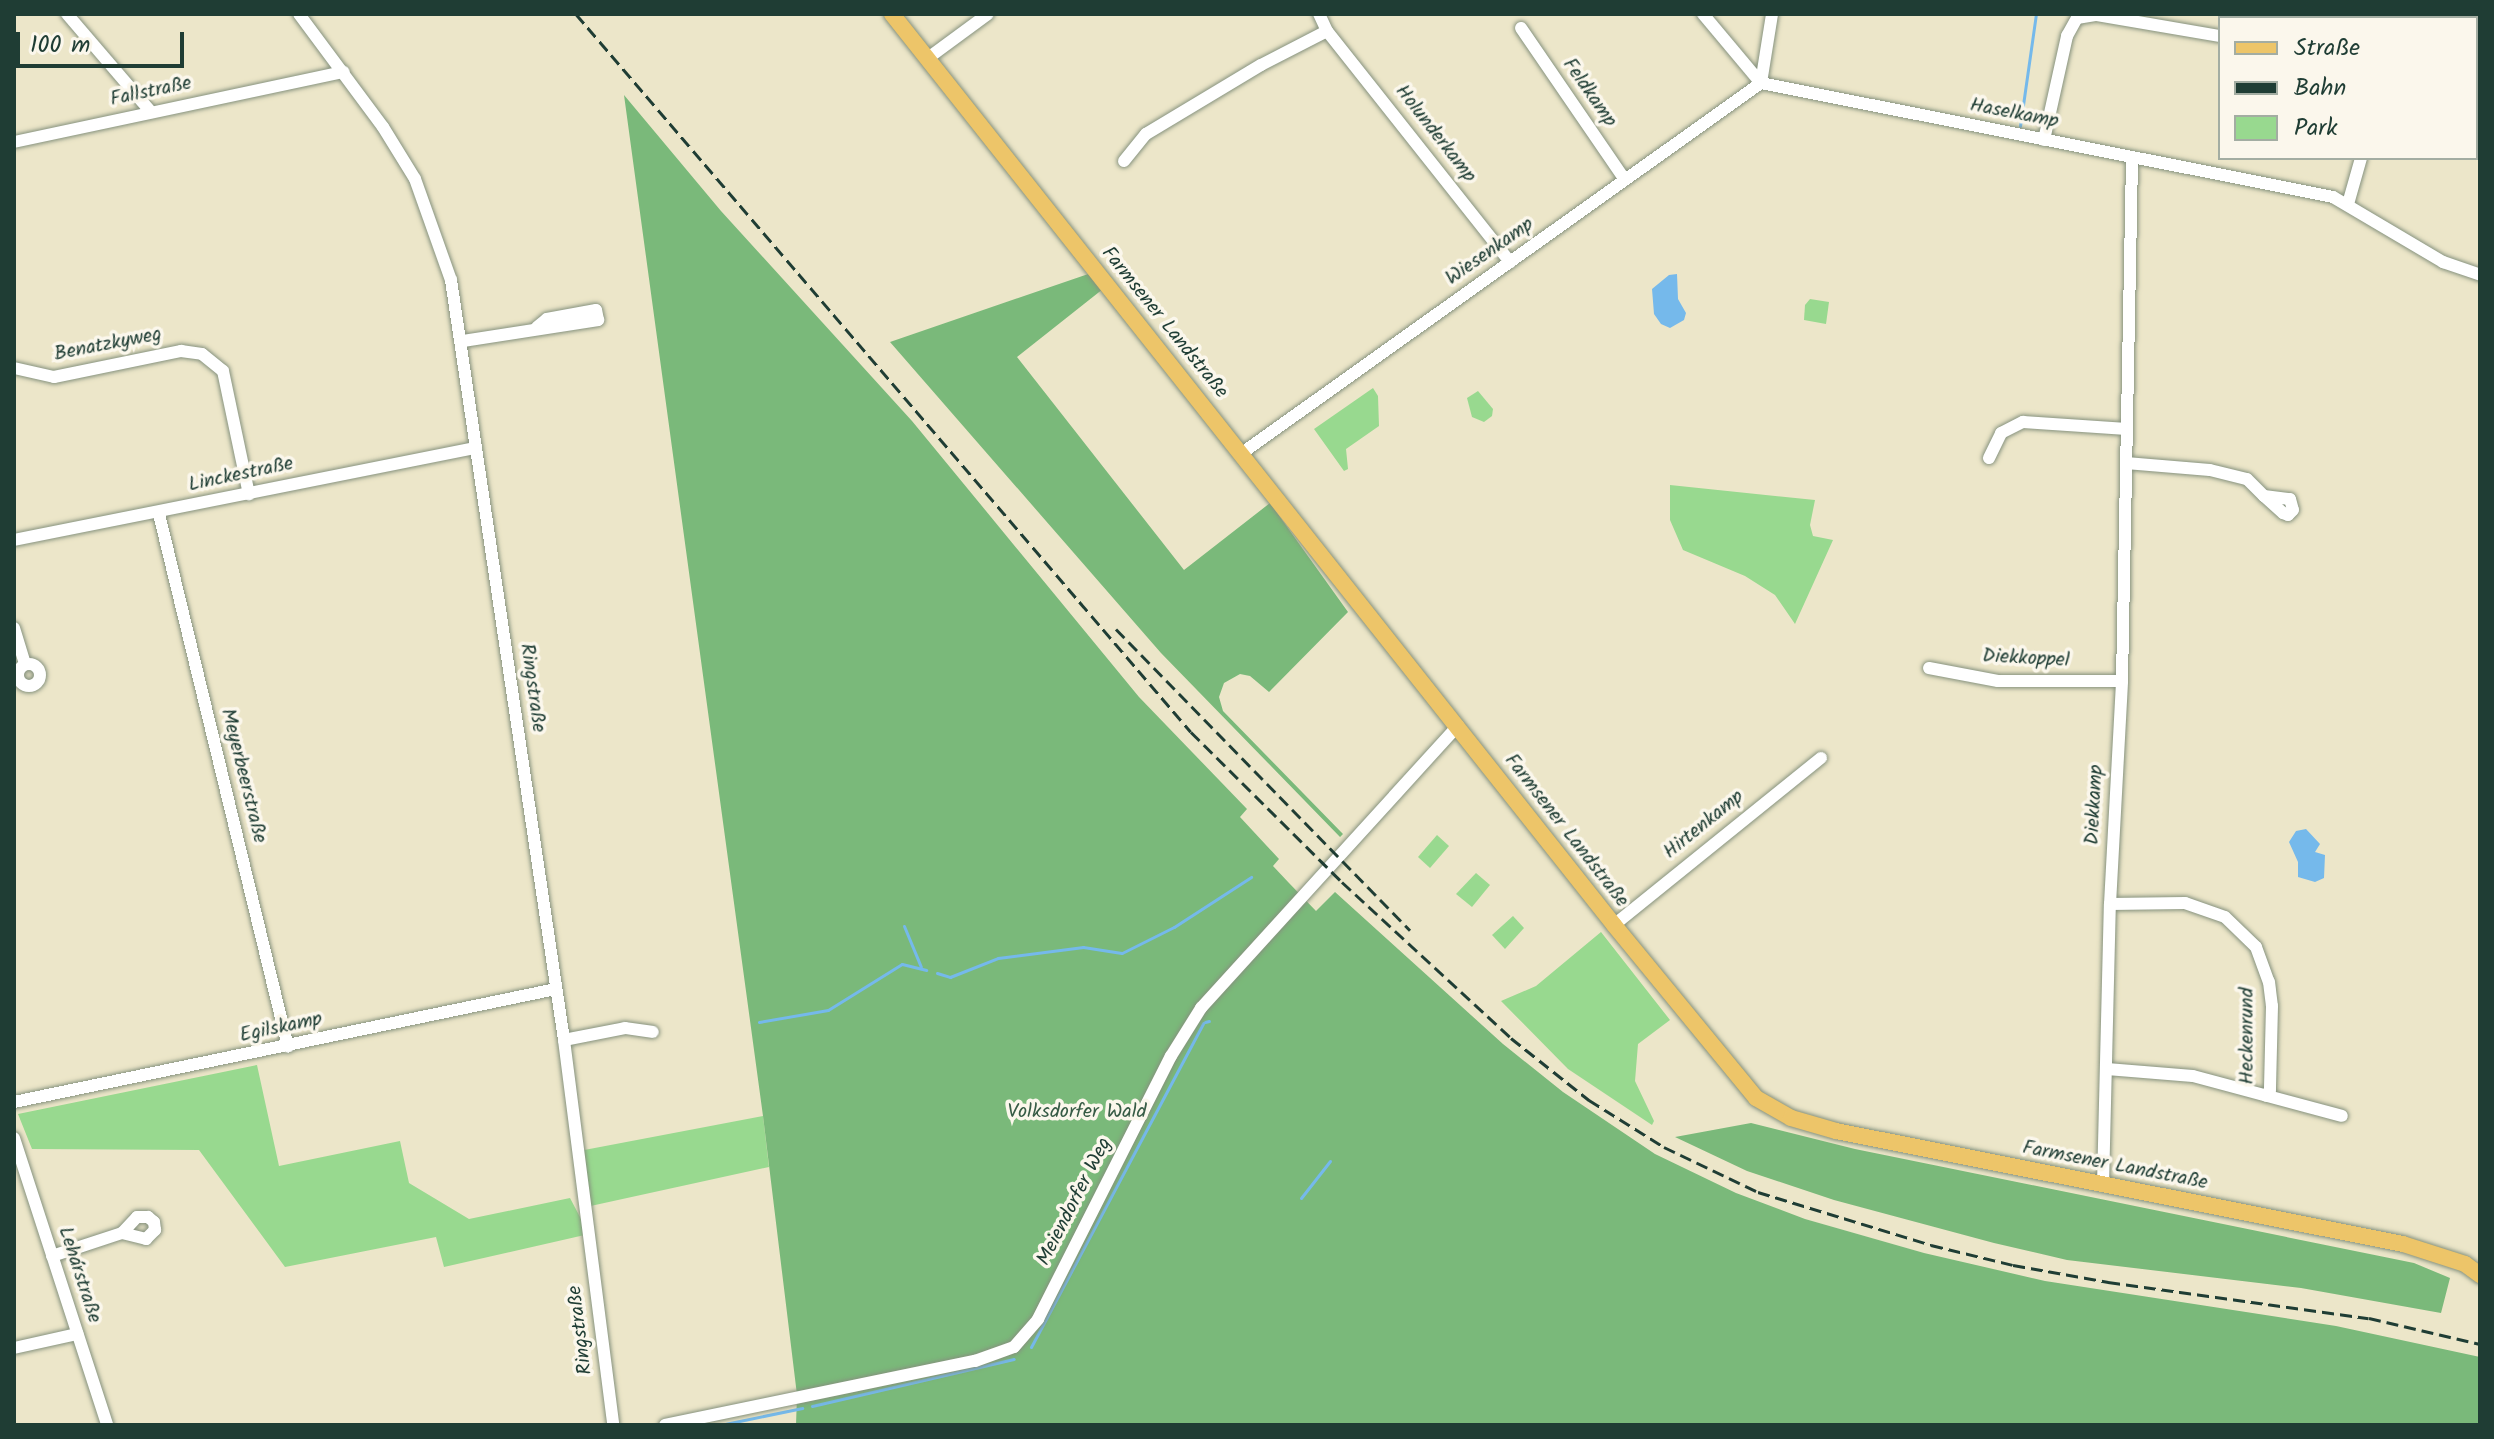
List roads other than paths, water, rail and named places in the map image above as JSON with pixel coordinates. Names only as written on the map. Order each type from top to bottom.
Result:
[{"type":"main road","name":"Farmsener Landstraße","points":[[892,14],[1614,925],[1756,1098],[1776,1111],[1847,1134],[2403,1244],[2472,1264],[2480,1275]]},
{"type":"street","points":[[67,14],[151,112]]},
{"type":"street","name":"Ringstraße","points":[[299,14],[344,72],[415,179],[451,280],[463,341],[476,448],[564,1040],[613,1425]]},
{"type":"street","points":[[928,58],[988,14]]},
{"type":"street","name":"Holunderkamp","points":[[1319,14],[1327,31],[1510,262]]},
{"type":"street","points":[[1703,14],[1761,83]]},
{"type":"street","points":[[1761,83],[1772,14]]},
{"type":"street","points":[[2044,140],[2067,36],[2077,18],[2097,15],[2218,36]]},
{"type":"street","name":"Feldkamp","points":[[1521,28],[1625,180]]},
{"type":"street","points":[[1124,161],[1146,134],[1261,65],[1327,31]]},
{"type":"street","name":"Fallstraße","points":[[14,142],[344,72]]},
{"type":"street","name":"Haselkamp","points":[[1761,83],[2333,197],[2443,262],[2480,275]]},
{"type":"street","name":"Wiesenkamp","points":[[1242,453],[1761,83]]},
{"type":"street","name":"Diekkamp","points":[[2103,1185],[2110,904],[2122,681],[2132,159]]},
{"type":"street","points":[[2348,204],[2360,160]]},
{"type":"street","points":[[463,341],[537,327]]},
{"type":"street","name":"Benatzkyweg","points":[[14,368],[54,377],[181,351],[202,354],[223,371],[249,494]]},
{"type":"street","points":[[1989,458],[2001,433],[2023,422],[2127,429]]},
{"type":"street","name":"Linckestraße","points":[[14,540],[159,514],[476,448]]},
{"type":"street","points":[[2126,463],[2210,470],[2247,479],[2264,496]]},
{"type":"street","name":"Meyerbeerstraße","points":[[159,514],[288,1047]]},
{"type":"street","points":[[14,628],[25,664]]},
{"type":"street","name":"Diekkoppel","points":[[1929,668],[1998,681],[2122,681]]},
{"type":"street","name":"Meiendorfer Weg","points":[[665,1425],[975,1361],[1014,1347],[1038,1319],[1171,1056],[1201,1008],[1458,726]]},
{"type":"street","name":"Hirtenkamp","points":[[1614,925],[1821,758]]},
{"type":"street","name":"Heckenrund","points":[[2110,904],[2185,903],[2225,917],[2256,947],[2269,982],[2272,1006],[2270,1090],[2266,1096]]},
{"type":"street","name":"Egilskamp","points":[[14,1102],[556,989]]},
{"type":"street","points":[[564,1040],[625,1028],[653,1032]]},
{"type":"street","name":"Heckenrund","points":[[2107,1069],[2193,1076],[2342,1116]]},
{"type":"street","name":"Lehárstraße","points":[[14,1138],[107,1425]]},
{"type":"street","points":[[52,1256],[122,1233]]},
{"type":"street","points":[[14,1348],[77,1334]]},
{"type":"water","points":[[1677,274],[1678,299],[1686,313],[1684,320],[1670,328],[1661,324],[1654,314],[1652,289],[1669,275]]},
{"type":"water","points":[[2306,829],[2320,844],[2315,852],[2325,855],[2324,878],[2315,882],[2298,877],[2298,862],[2289,842],[2296,831]]},
{"type":"waterway","points":[[2020,126],[2036,14]]},
{"type":"waterway","points":[[937,973],[950,977],[998,958],[1083,947],[1122,953],[1174,927],[1251,877]]},
{"type":"waterway","points":[[904,926],[921,967]]},
{"type":"waterway","points":[[759,1022],[828,1010],[902,964],[926,970]]},
{"type":"waterway","points":[[1205,1022],[1209,1021]]},
{"type":"waterway","points":[[1031,1347],[1203,1023]]},
{"type":"waterway","points":[[1301,1198],[1330,1161]]},
{"type":"waterway","points":[[812,1406],[1014,1359]]},
{"type":"waterway","points":[[720,1425],[802,1408]]},
{"type":"railway","points":[[576,14],[1191,732],[1342,882],[1511,1038],[1589,1100],[1664,1147],[1758,1192],[1931,1245],[2013,1265],[2108,1282],[2369,1318],[2480,1344]]},
{"type":"railway","points":[[1116,629],[1410,930]]},
{"type":"park label","name":"Volksdorfer Wald","points":[[1077,1112]]}]
